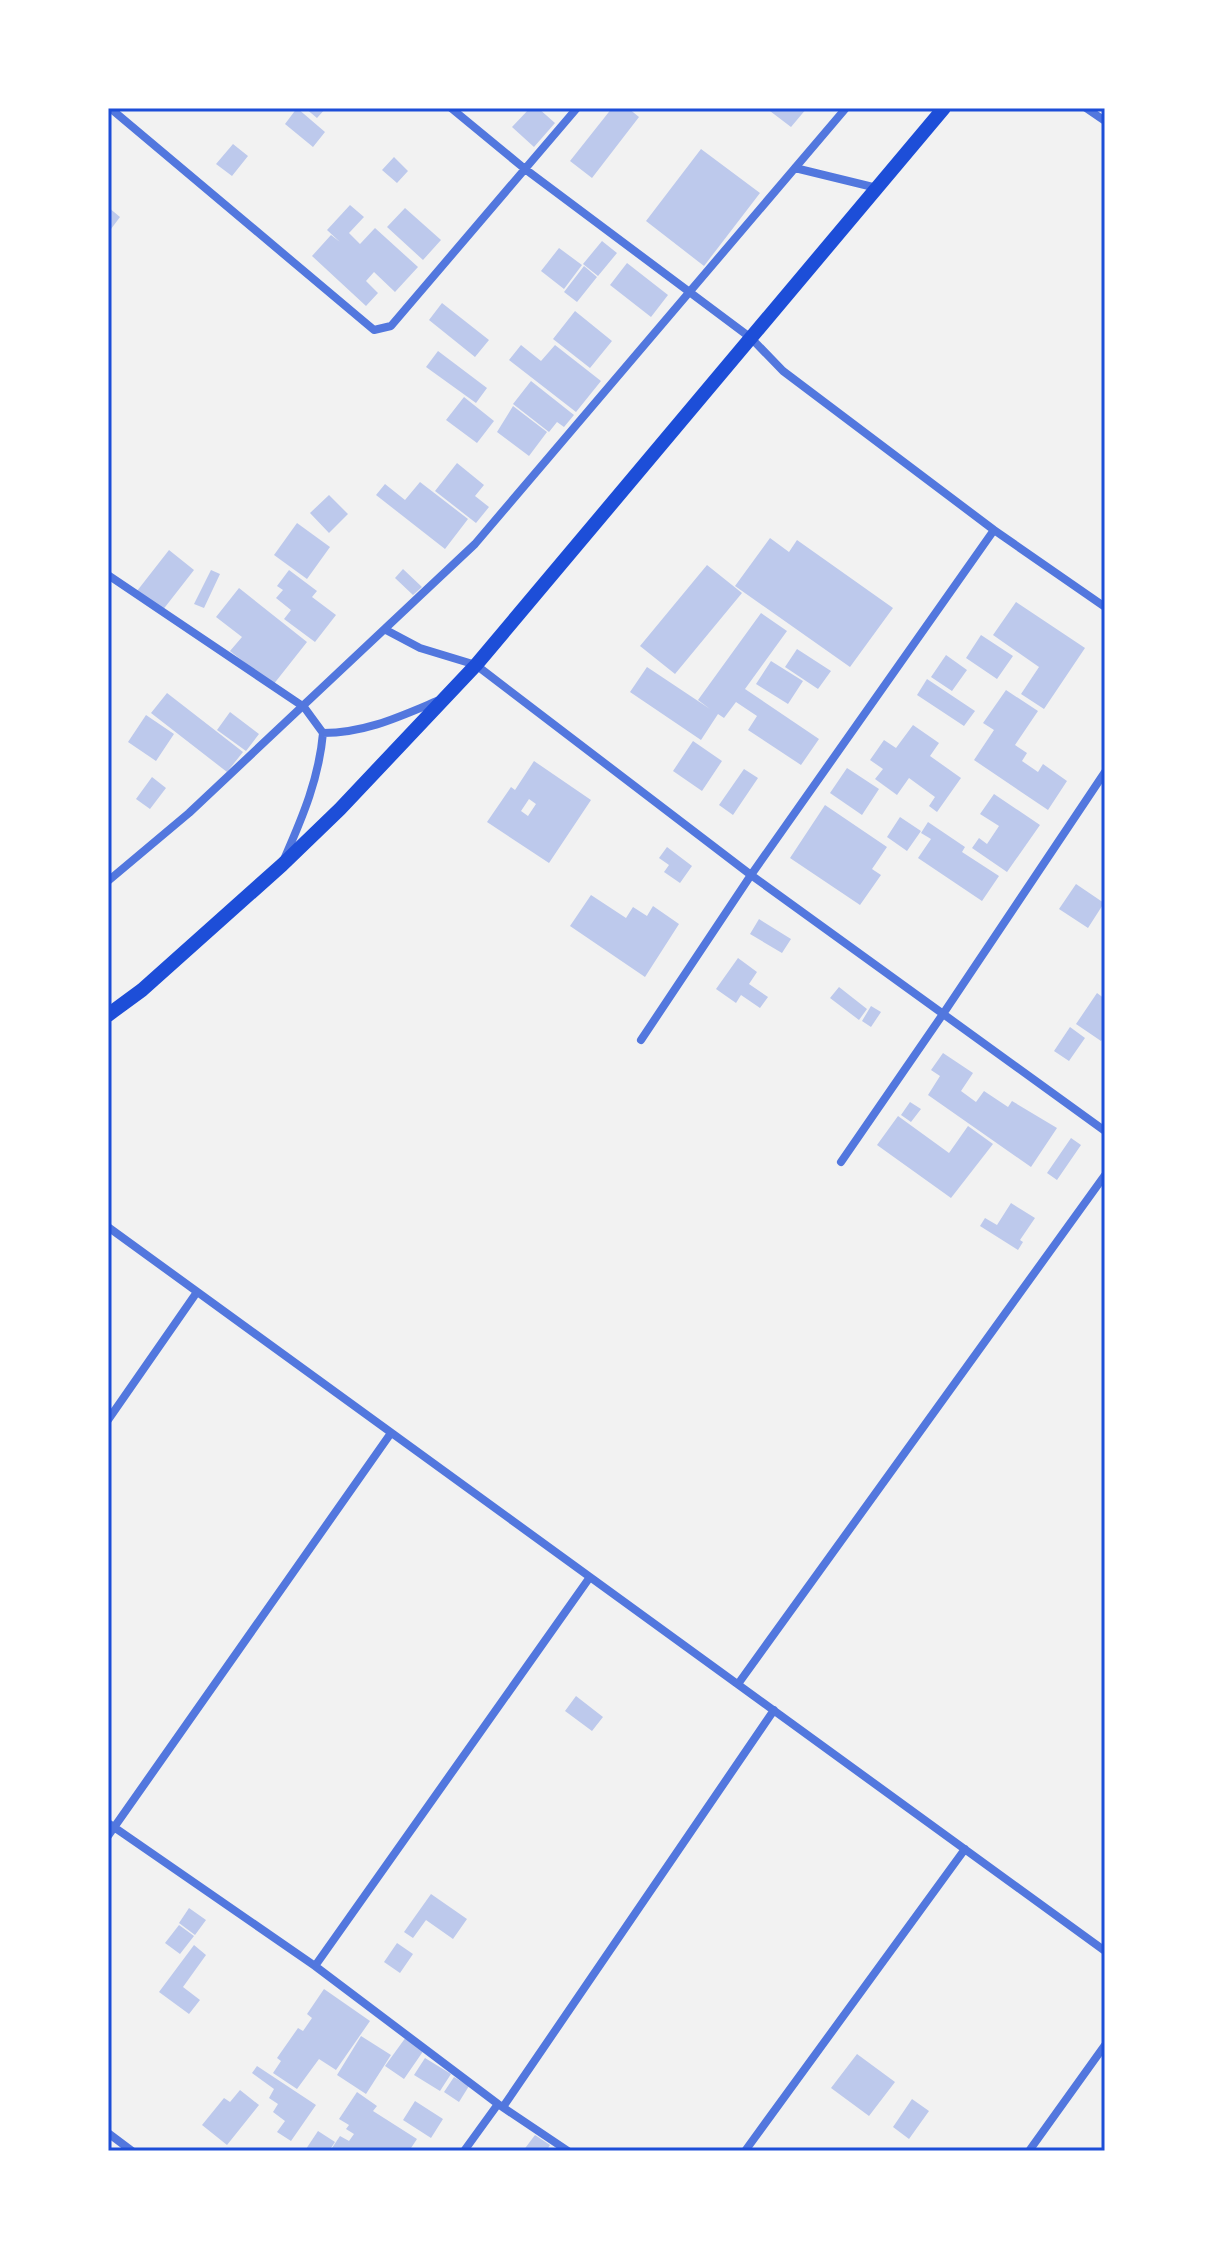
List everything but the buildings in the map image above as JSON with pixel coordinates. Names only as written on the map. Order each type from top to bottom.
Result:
[{"type":"highway","points":[[108,1015],[142,990],[282,865],[340,809],[476,665],[944,108]]},
{"type":"street","points":[[451,108],[525,169],[751,338],[783,371],[994,530],[1105,607]]},
{"type":"street","points":[[114,109],[374,330],[391,326],[577,108]]},
{"type":"street","points":[[108,881],[189,813],[475,544],[846,108]]},
{"type":"street","points":[[1086,108],[1105,121]]},
{"type":"street","points":[[795,168],[877,188]]},
{"type":"street","points":[[641,1040],[751,875],[994,530]]},
{"type":"street","points":[[108,575],[304,707],[323,733],[320,764],[311,797],[282,865]]},
{"type":"street","points":[[386,630],[420,648],[476,665],[751,875],[1105,1131]]},
{"type":"street","points":[[323,733],[367,728],[445,698]]},
{"type":"street","points":[[841,1162],[1105,772]]},
{"type":"street","points":[[738,1684],[1105,1175]]},
{"type":"street","points":[[108,1227],[1105,1951]]},
{"type":"street","points":[[108,1420],[197,1292]]},
{"type":"street","points":[[108,1836],[111,1825],[391,1433]]},
{"type":"street","points":[[315,1966],[590,1577]]},
{"type":"street","points":[[464,2151],[500,2105],[774,1710]]},
{"type":"street","points":[[111,1825],[315,1966],[500,2105],[568,2151]]},
{"type":"street","points":[[745,2151],[965,1849]]},
{"type":"street","points":[[1029,2151],[1105,2045]]},
{"type":"street","points":[[108,2133],[132,2151]]}]
